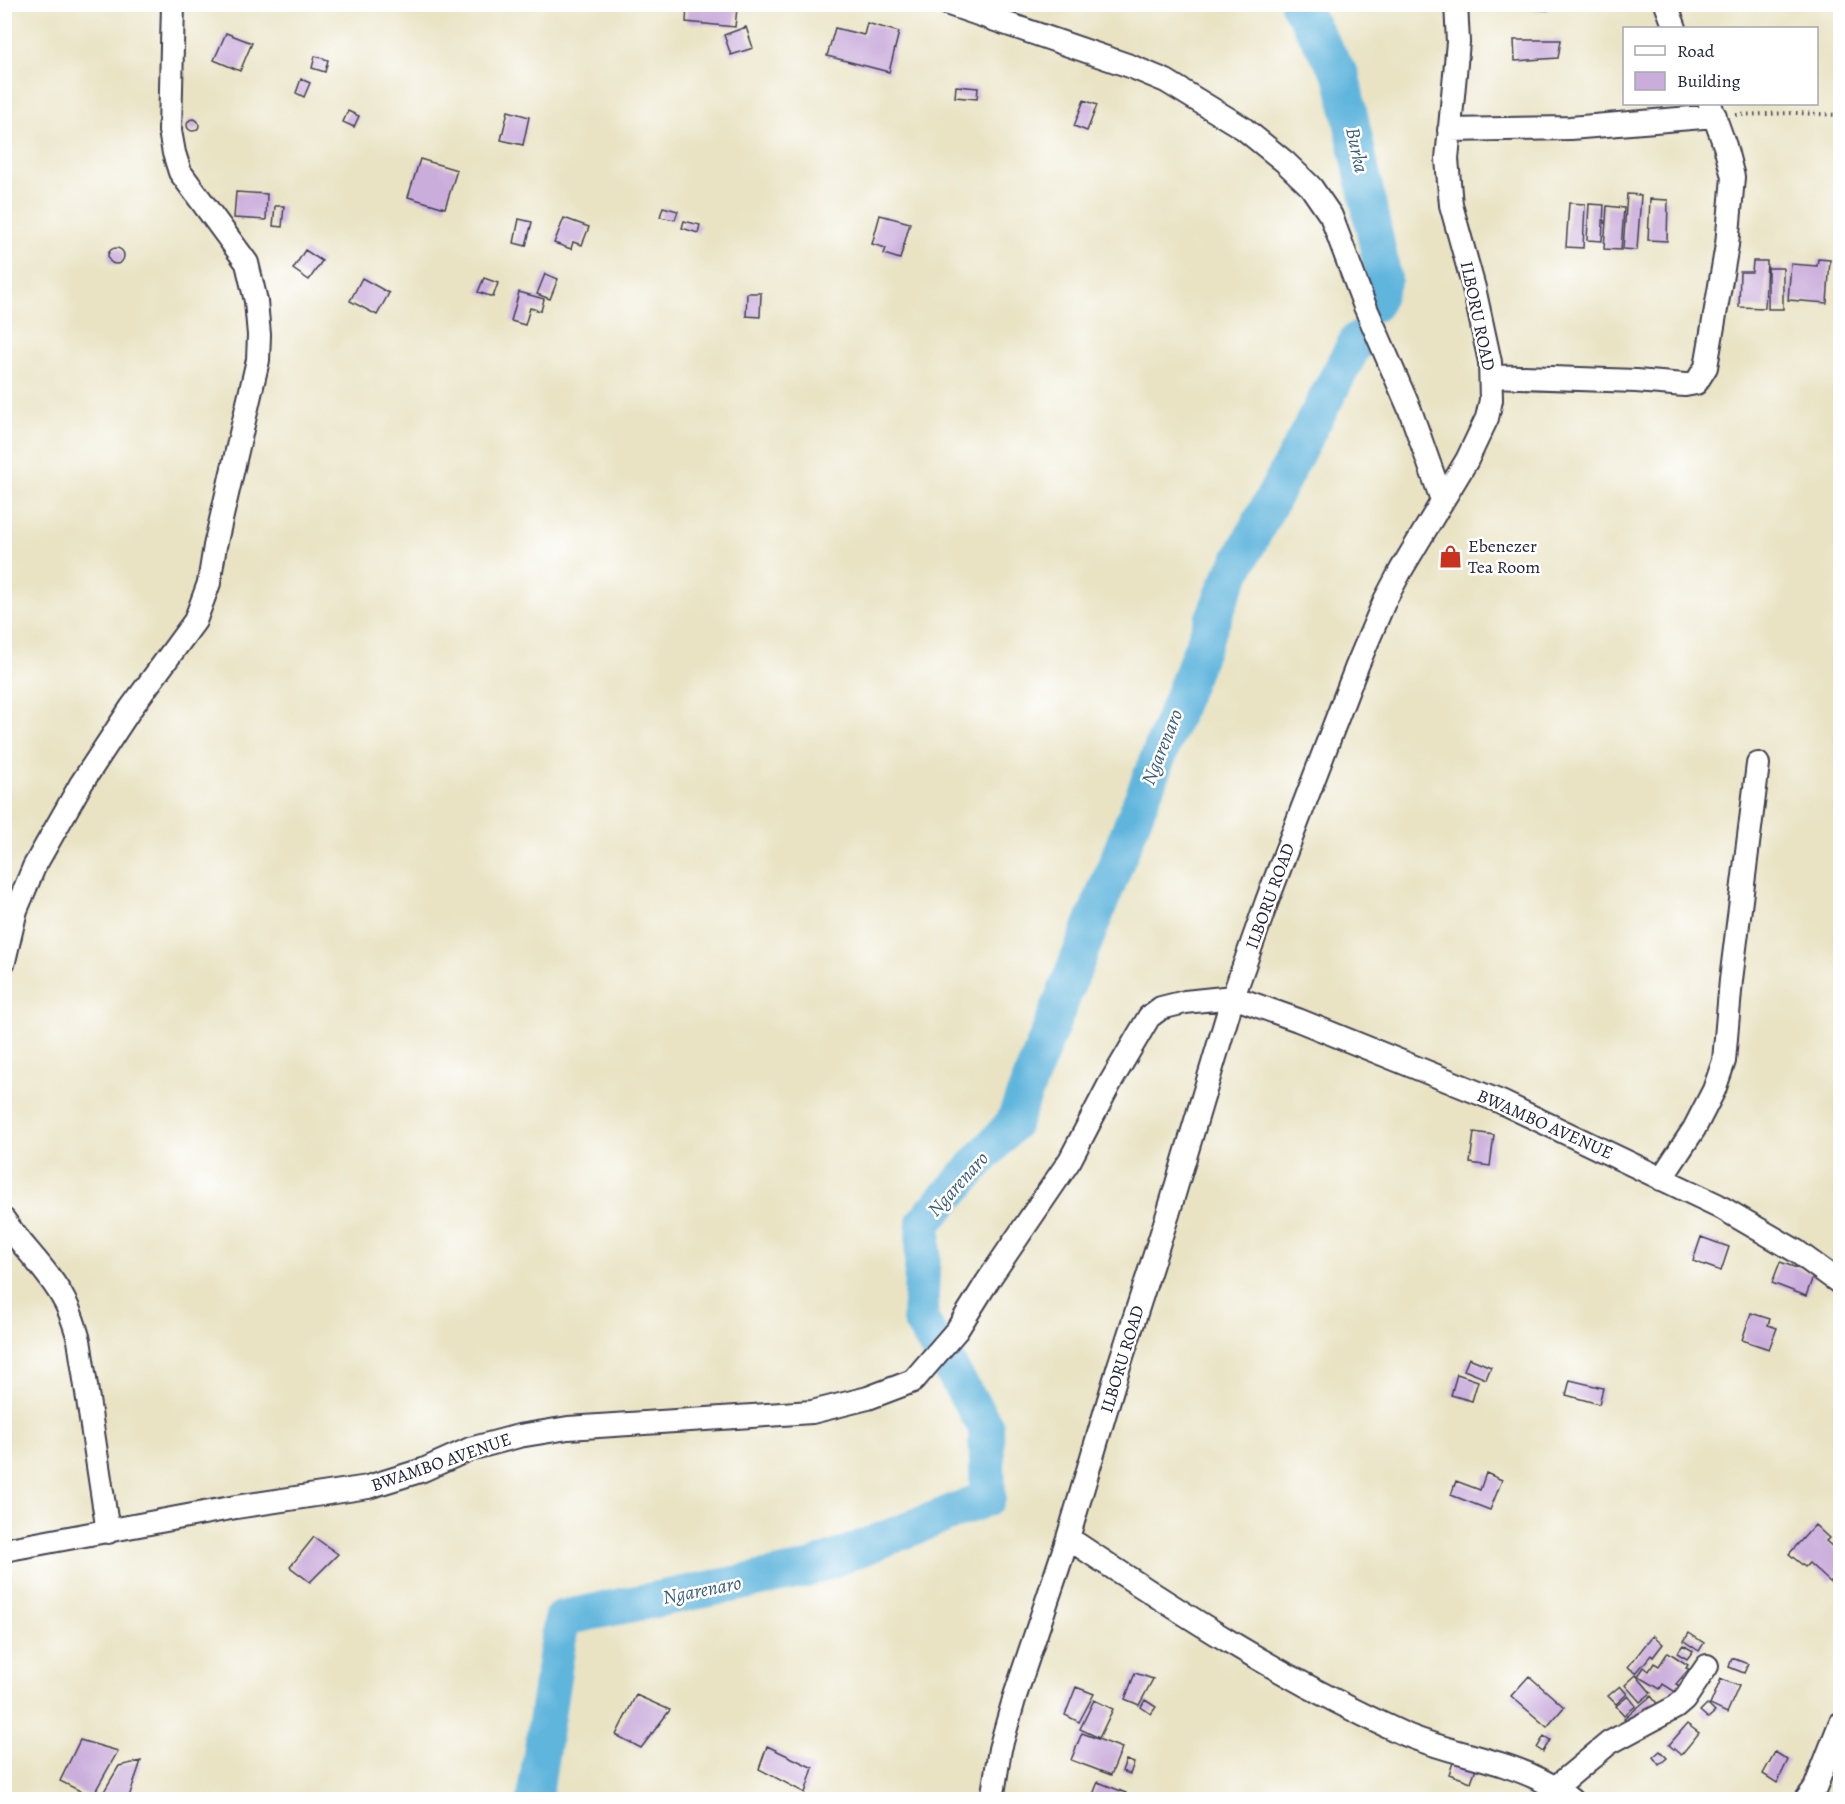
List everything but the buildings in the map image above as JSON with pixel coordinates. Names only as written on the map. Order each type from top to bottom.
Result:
[{"type":"street","points":[[4,961],[16,910],[34,867],[51,836],[118,727],[195,621],[209,584],[215,546],[258,360],[260,335],[256,301],[247,263],[180,172],[174,153],[170,130],[173,4]]},
{"type":"street","points":[[949,4],[1130,66],[1166,81],[1243,128],[1285,162],[1311,187],[1331,216],[1364,304],[1410,410],[1442,500]]},
{"type":"street","name":"ILBORU ROAD","points":[[992,1800],[1000,1749],[1015,1696],[1068,1538],[1233,998],[1267,901],[1357,666],[1390,590],[1467,460],[1486,418],[1491,399],[1492,376],[1481,315],[1451,205],[1447,159],[1458,42],[1456,4]]},
{"type":"street","points":[[1666,4],[1675,27]]},
{"type":"street","points":[[1449,130],[1570,128],[1712,110],[1733,177],[1727,245],[1706,367],[1696,383],[1685,385],[1492,376]]},
{"type":"street","points":[[1662,1179],[1694,1129],[1724,1061],[1731,980],[1758,764]]},
{"type":"street","name":"BWAMBO AVENUE","points":[[4,1550],[236,1507],[368,1487],[423,1470],[470,1449],[519,1436],[568,1428],[812,1412],[868,1398],[914,1381],[957,1330],[1070,1160],[1109,1085],[1149,1017],[1161,1008],[1177,1004],[1233,998],[1298,1020],[1502,1102],[1579,1137],[1761,1228],[1840,1283]]},
{"type":"street","points":[[4,1220],[63,1298],[72,1317],[79,1340],[108,1532]]},
{"type":"street","points":[[1068,1538],[1234,1646],[1286,1675],[1402,1733],[1540,1779],[1563,1794],[1609,1743],[1676,1707],[1684,1700],[1707,1666]]},
{"type":"street","points":[[1806,1800],[1815,1788],[1840,1724]]},
{"type":"path","points":[[1712,110],[1840,115]]},
{"type":"waterway","name":"Burka","points":[[1298,4],[1342,77],[1384,279],[1374,304]]},
{"type":"waterway","name":"Ngarenaro","points":[[534,1800],[562,1618],[806,1570],[988,1498],[986,1427],[920,1319],[924,1222],[1013,1123],[1226,586],[1357,340]]},
{"type":"place","name":"Ebenezer Tea Room","points":[[1450,556]]}]
